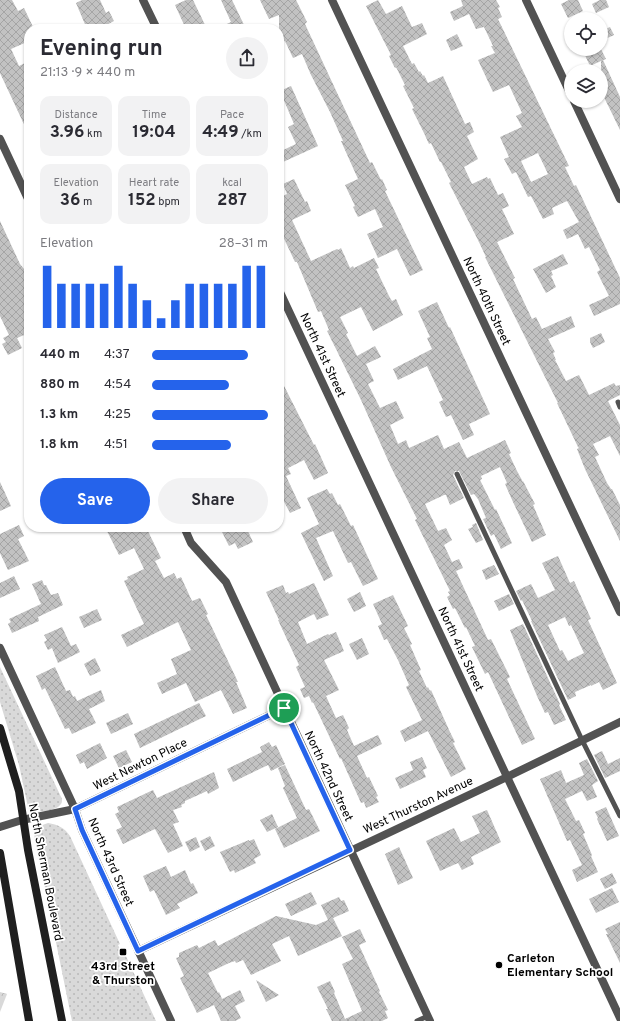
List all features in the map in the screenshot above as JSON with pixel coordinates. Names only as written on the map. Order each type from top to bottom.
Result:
[{"type":"main road","name":"North Sherman Boulevard","points":[[0,728],[19,791],[22,820],[62,1021]]},
{"type":"main road","points":[[0,852],[29,1021]]},
{"type":"street","points":[[143,0],[155,24]]},
{"type":"street","name":"North 40th Street","points":[[332,0],[620,612]]},
{"type":"street","points":[[526,0],[564,80]]},
{"type":"street","points":[[577,108],[620,199]]},
{"type":"street","points":[[0,139],[24,190]]},
{"type":"street","name":"North 41st Street","points":[[284,301],[620,1018]]},
{"type":"street","name":"North 42nd Street","points":[[186,532],[191,543],[226,582],[429,1018]]},
{"type":"street","name":"North 43rd Street","points":[[0,648],[75,809],[82,830],[171,1021]]},
{"type":"street","name":"West Newton Place","points":[[0,827],[22,820],[75,809],[284,708]]},
{"type":"street","name":"West Thurston Avenue","points":[[138,951],[620,722]]},
{"type":"lane","points":[[456,474],[582,740],[620,816]]},
{"type":"lane","points":[[417,1021],[429,1018]]},
{"type":"green space","points":[[0,667],[62,799],[61,804],[54,809],[46,811],[33,811],[28,807],[19,765],[0,702]]},
{"type":"green space","points":[[48,823],[60,827],[70,836],[120,944],[118,945],[123,955],[125,954],[156,1021],[72,1021],[34,834],[34,830],[37,827]]},
{"type":"green space","points":[[0,992],[7,994],[0,1012]]},
{"type":"building","points":[[0,0],[12,0],[18,11],[24,8],[32,24],[24,24],[24,43],[11,49],[19,66],[24,64],[24,124],[0,73]]},
{"type":"building","points":[[82,0],[100,0],[106,13],[109,11],[114,21],[108,24],[85,24],[76,3]]},
{"type":"building","points":[[186,0],[193,0],[205,24],[184,24],[175,5]]},
{"type":"building","points":[[221,0],[232,0],[244,24],[227,24],[231,22]]},
{"type":"building","points":[[260,0],[296,0],[307,22],[305,24],[370,163],[372,162],[381,180],[382,179],[387,190],[385,191],[423,270],[410,276],[397,249],[378,258],[367,234],[383,227],[375,209],[358,217],[353,207],[355,206],[345,185],[358,179],[330,112],[302,54],[293,58],[284,42],[284,24],[279,24],[279,15],[269,19]]},
{"type":"building","points":[[378,0],[386,14],[402,6],[412,27],[422,23],[427,34],[403,46],[412,64],[414,63],[419,72],[420,71],[423,76],[424,75],[428,83],[443,76],[465,124],[470,122],[474,132],[467,136],[478,159],[464,167],[472,184],[487,177],[488,179],[490,178],[498,195],[503,193],[509,206],[502,209],[514,234],[497,242],[515,278],[513,279],[532,319],[536,317],[542,329],[571,316],[575,327],[548,339],[555,352],[553,353],[555,360],[566,381],[579,375],[589,395],[614,383],[616,386],[620,385],[620,395],[608,401],[620,425],[620,456],[610,436],[593,444],[599,455],[595,457],[607,483],[612,489],[620,505],[620,541],[585,469],[577,449],[579,448],[558,403],[449,183],[451,182],[431,143],[429,144],[412,109],[414,108],[403,86],[405,85],[389,56],[391,55],[366,6]]},
{"type":"building","points":[[461,0],[496,0],[500,7],[498,8],[502,17],[498,19],[569,166],[565,167],[574,186],[576,185],[620,278],[620,304],[594,316],[589,305],[609,296],[597,272],[600,270],[589,247],[585,249],[578,234],[567,239],[563,230],[579,222],[567,201],[552,208],[554,214],[543,219],[531,196],[528,197],[516,172],[512,174],[504,159],[509,157],[500,137],[522,127],[516,116],[522,113],[509,85],[493,92],[478,60],[495,53],[491,46],[493,46],[484,27],[476,29],[469,14],[454,21],[450,12],[463,6]],"holes":[[[538,153],[548,174],[531,182],[521,161]]]},
{"type":"building","points":[[569,0],[578,0],[583,11],[565,12],[561,4]]},
{"type":"building","points":[[600,0],[606,0],[609,7],[596,12],[592,4]]},
{"type":"building","points":[[610,27],[614,35],[608,38],[608,28]]},
{"type":"building","points":[[457,34],[463,46],[451,51],[446,40]]},
{"type":"building","points":[[585,56],[604,56],[606,59],[603,60],[605,64],[601,64],[601,61],[594,64],[589,64]]},
{"type":"building","points":[[608,71],[620,97],[620,130],[608,105]]},
{"type":"building","points":[[291,86],[318,146],[284,162],[284,150],[296,144],[288,127],[294,124],[284,100],[284,89]]},
{"type":"building","points":[[294,179],[311,211],[292,220],[311,261],[341,248],[350,268],[353,266],[354,268],[374,258],[379,268],[376,269],[389,296],[392,301],[396,299],[403,315],[373,331],[361,307],[340,317],[348,333],[346,334],[357,356],[375,346],[381,357],[366,364],[374,381],[368,384],[380,408],[396,401],[404,418],[390,425],[398,444],[406,440],[409,448],[438,435],[444,449],[459,442],[467,458],[505,440],[511,453],[509,454],[535,504],[533,505],[546,535],[532,542],[505,484],[507,483],[500,467],[481,476],[482,479],[480,480],[512,543],[501,549],[494,534],[491,536],[483,519],[486,518],[478,499],[474,494],[471,495],[459,471],[455,471],[453,475],[464,498],[450,505],[446,495],[444,495],[425,504],[438,531],[446,528],[452,540],[444,545],[452,562],[459,559],[463,568],[456,571],[488,640],[491,639],[510,677],[507,679],[535,739],[522,745],[488,672],[485,674],[472,647],[475,646],[466,627],[465,628],[455,608],[453,609],[447,597],[450,595],[448,592],[450,591],[415,520],[417,519],[327,331],[329,330],[321,311],[318,312],[297,262],[295,262],[284,239],[284,196],[287,194],[284,184]]},
{"type":"building","points":[[0,221],[20,264],[24,269],[24,335],[17,338],[22,348],[8,355],[2,344],[6,342],[3,338],[9,335],[0,316]]},
{"type":"building","points":[[563,254],[568,264],[551,271],[553,275],[551,276],[556,287],[546,293],[533,269]]},
{"type":"building","points":[[437,302],[490,414],[469,424],[474,435],[463,440],[451,415],[446,417],[439,402],[443,400],[427,366],[398,380],[393,369],[432,349],[427,338],[430,337],[418,311]]},
{"type":"building","points":[[601,333],[605,342],[593,348],[590,338]]},
{"type":"building","points":[[284,386],[314,445],[315,444],[328,473],[314,480],[304,460],[288,468],[291,474],[286,476],[301,508],[290,513],[284,502]]},
{"type":"building","points":[[0,482],[11,506],[0,511]]},
{"type":"building","points":[[327,489],[330,494],[332,493],[338,505],[340,504],[351,526],[353,525],[378,579],[363,586],[351,562],[348,563],[333,531],[316,538],[333,576],[324,581],[301,533],[319,524],[307,498]]},
{"type":"building","points":[[476,523],[483,540],[476,543],[468,529],[473,527],[472,525]]},
{"type":"building","points":[[19,525],[24,536],[18,539],[29,561],[8,570],[0,553],[0,534]]},
{"type":"building","points":[[108,532],[148,532],[161,558],[155,561],[164,578],[174,573],[177,579],[181,577],[192,601],[200,598],[208,614],[206,615],[238,682],[236,682],[247,708],[233,714],[221,690],[195,702],[186,683],[162,694],[157,683],[177,674],[171,659],[191,650],[178,622],[127,647],[121,635],[144,624],[124,581],[128,579],[127,577],[144,569],[134,548],[119,555]]},
{"type":"building","points":[[222,532],[248,532],[253,542],[238,549],[235,543],[229,546]]},
{"type":"building","points":[[558,556],[570,583],[574,581],[591,619],[588,620],[617,683],[603,690],[599,682],[575,692],[576,696],[568,700],[522,600],[521,601],[516,591],[531,584],[538,598],[555,590],[542,563]],"holes":[[[565,617],[569,626],[571,625],[584,653],[568,661],[562,650],[560,651],[548,625]]]},
{"type":"building","points":[[494,565],[499,574],[486,580],[482,570]]},
{"type":"building","points":[[14,576],[20,589],[0,598],[0,583]]},
{"type":"building","points":[[42,580],[51,595],[58,593],[63,605],[38,617],[39,621],[12,633],[8,624],[11,622],[9,619],[41,604],[32,584]]},
{"type":"building","points":[[314,583],[329,615],[317,620],[314,614],[298,622],[307,644],[328,634],[329,635],[336,632],[344,651],[324,660],[339,690],[326,696],[336,718],[343,715],[349,728],[347,730],[354,746],[378,735],[382,744],[357,756],[367,778],[369,777],[378,796],[376,797],[379,802],[366,808],[364,802],[361,803],[341,758],[340,759],[313,702],[312,703],[309,696],[304,698],[300,689],[305,687],[296,667],[299,665],[266,592],[283,585],[286,593],[288,592],[289,594]]},
{"type":"building","points":[[360,592],[366,606],[354,612],[347,599]]},
{"type":"building","points":[[509,594],[514,604],[499,611],[494,601]]},
{"type":"building","points":[[393,595],[408,626],[404,628],[412,644],[410,645],[421,670],[419,671],[427,688],[428,687],[430,691],[431,690],[455,742],[453,743],[466,769],[451,777],[428,731],[405,742],[400,731],[422,720],[406,687],[409,685],[398,660],[387,639],[384,640],[378,626],[382,624],[373,604]]},
{"type":"building","points":[[97,609],[102,620],[84,628],[79,617]]},
{"type":"building","points":[[523,624],[566,720],[554,725],[548,712],[545,713],[537,696],[510,630]]},
{"type":"building","points":[[62,627],[71,646],[76,644],[80,652],[58,663],[52,648],[48,650],[44,642],[47,640],[44,635]]},
{"type":"building","points":[[362,638],[369,654],[357,660],[349,644]]},
{"type":"building","points":[[95,658],[101,671],[90,676],[84,664]]},
{"type":"building","points":[[55,667],[66,691],[70,690],[73,697],[75,696],[77,701],[101,690],[105,701],[89,709],[96,723],[72,734],[69,728],[65,729],[45,688],[42,690],[36,676]]},
{"type":"building","points":[[199,703],[206,716],[140,748],[134,734]]},
{"type":"building","points":[[128,713],[133,724],[111,734],[106,723]]},
{"type":"building","points":[[269,742],[272,747],[276,745],[285,764],[271,771],[268,765],[233,782],[227,769],[262,752],[260,747]]},
{"type":"building","points":[[100,743],[107,758],[87,769],[84,762],[80,764],[76,755]]},
{"type":"building","points":[[126,750],[132,762],[119,768],[113,756]]},
{"type":"building","points":[[602,751],[608,764],[620,758],[620,771],[605,778],[594,755]]},
{"type":"building","points":[[422,757],[427,768],[423,770],[426,777],[400,789],[395,778],[413,770],[410,762]]},
{"type":"building","points":[[587,759],[598,781],[592,785],[597,797],[587,801],[582,791],[565,799],[576,821],[579,820],[585,833],[583,834],[598,872],[577,882],[572,870],[582,865],[570,840],[567,841],[540,779],[561,770],[566,783],[584,775],[579,763]]},
{"type":"building","points":[[285,765],[306,810],[309,809],[320,831],[284,848],[275,829],[297,818],[283,788],[285,786],[278,768]]},
{"type":"building","points":[[214,772],[219,788],[208,794],[207,791],[185,801],[185,803],[181,805],[182,807],[173,810],[179,822],[173,824],[183,846],[168,853],[155,829],[123,844],[116,830],[122,827],[115,814],[119,812],[117,807],[153,790],[157,798]]},
{"type":"building","points":[[606,807],[619,836],[607,841],[595,812]]},
{"type":"building","points":[[487,810],[501,842],[471,857],[474,864],[462,870],[458,863],[440,871],[426,841],[454,828],[461,842],[480,833],[472,816]]},
{"type":"building","points":[[272,814],[278,827],[267,832],[260,820]]},
{"type":"building","points":[[210,836],[215,846],[205,851],[200,841]]},
{"type":"building","points":[[196,837],[200,847],[190,852],[185,842]]},
{"type":"building","points":[[254,839],[261,855],[254,859],[256,863],[235,873],[234,870],[230,872],[220,852]]},
{"type":"building","points":[[399,847],[413,878],[398,885],[385,854]]},
{"type":"building","points":[[166,866],[171,877],[185,870],[191,884],[193,883],[198,893],[177,904],[180,908],[166,915],[154,890],[150,892],[143,876]]},
{"type":"building","points":[[612,873],[617,883],[605,889],[600,879]]},
{"type":"building","points":[[612,888],[619,902],[596,913],[589,899]]},
{"type":"building","points":[[311,892],[317,904],[291,916],[285,904]]},
{"type":"building","points":[[339,897],[341,901],[344,900],[349,911],[333,918],[342,936],[298,956],[289,936],[272,944],[281,961],[251,975],[243,960],[236,963],[235,961],[229,963],[208,973],[222,999],[240,990],[245,1001],[235,1006],[241,1018],[235,1021],[221,1021],[214,1005],[197,1013],[180,978],[184,976],[176,958],[179,957],[179,953],[197,945],[199,948],[215,940],[218,946],[276,916],[316,925],[328,920],[321,905]]},
{"type":"building","points":[[620,922],[620,963],[605,929]]},
{"type":"building","points":[[360,929],[366,942],[359,945],[388,1010],[385,1011],[388,1018],[382,1021],[332,1021],[317,987],[330,981],[345,1019],[362,1011],[342,964],[353,959],[342,937]]},
{"type":"building","points":[[256,980],[279,995],[266,1002]]},
{"type":"place","name":"43rd Street & Thurston","points":[[123,952]]},
{"type":"place","name":"Carleton Elementary School","points":[[499,965]]},
{"type":"route","points":[[284,708],[350,850],[138,951],[82,830],[75,809],[284,708]]}]
